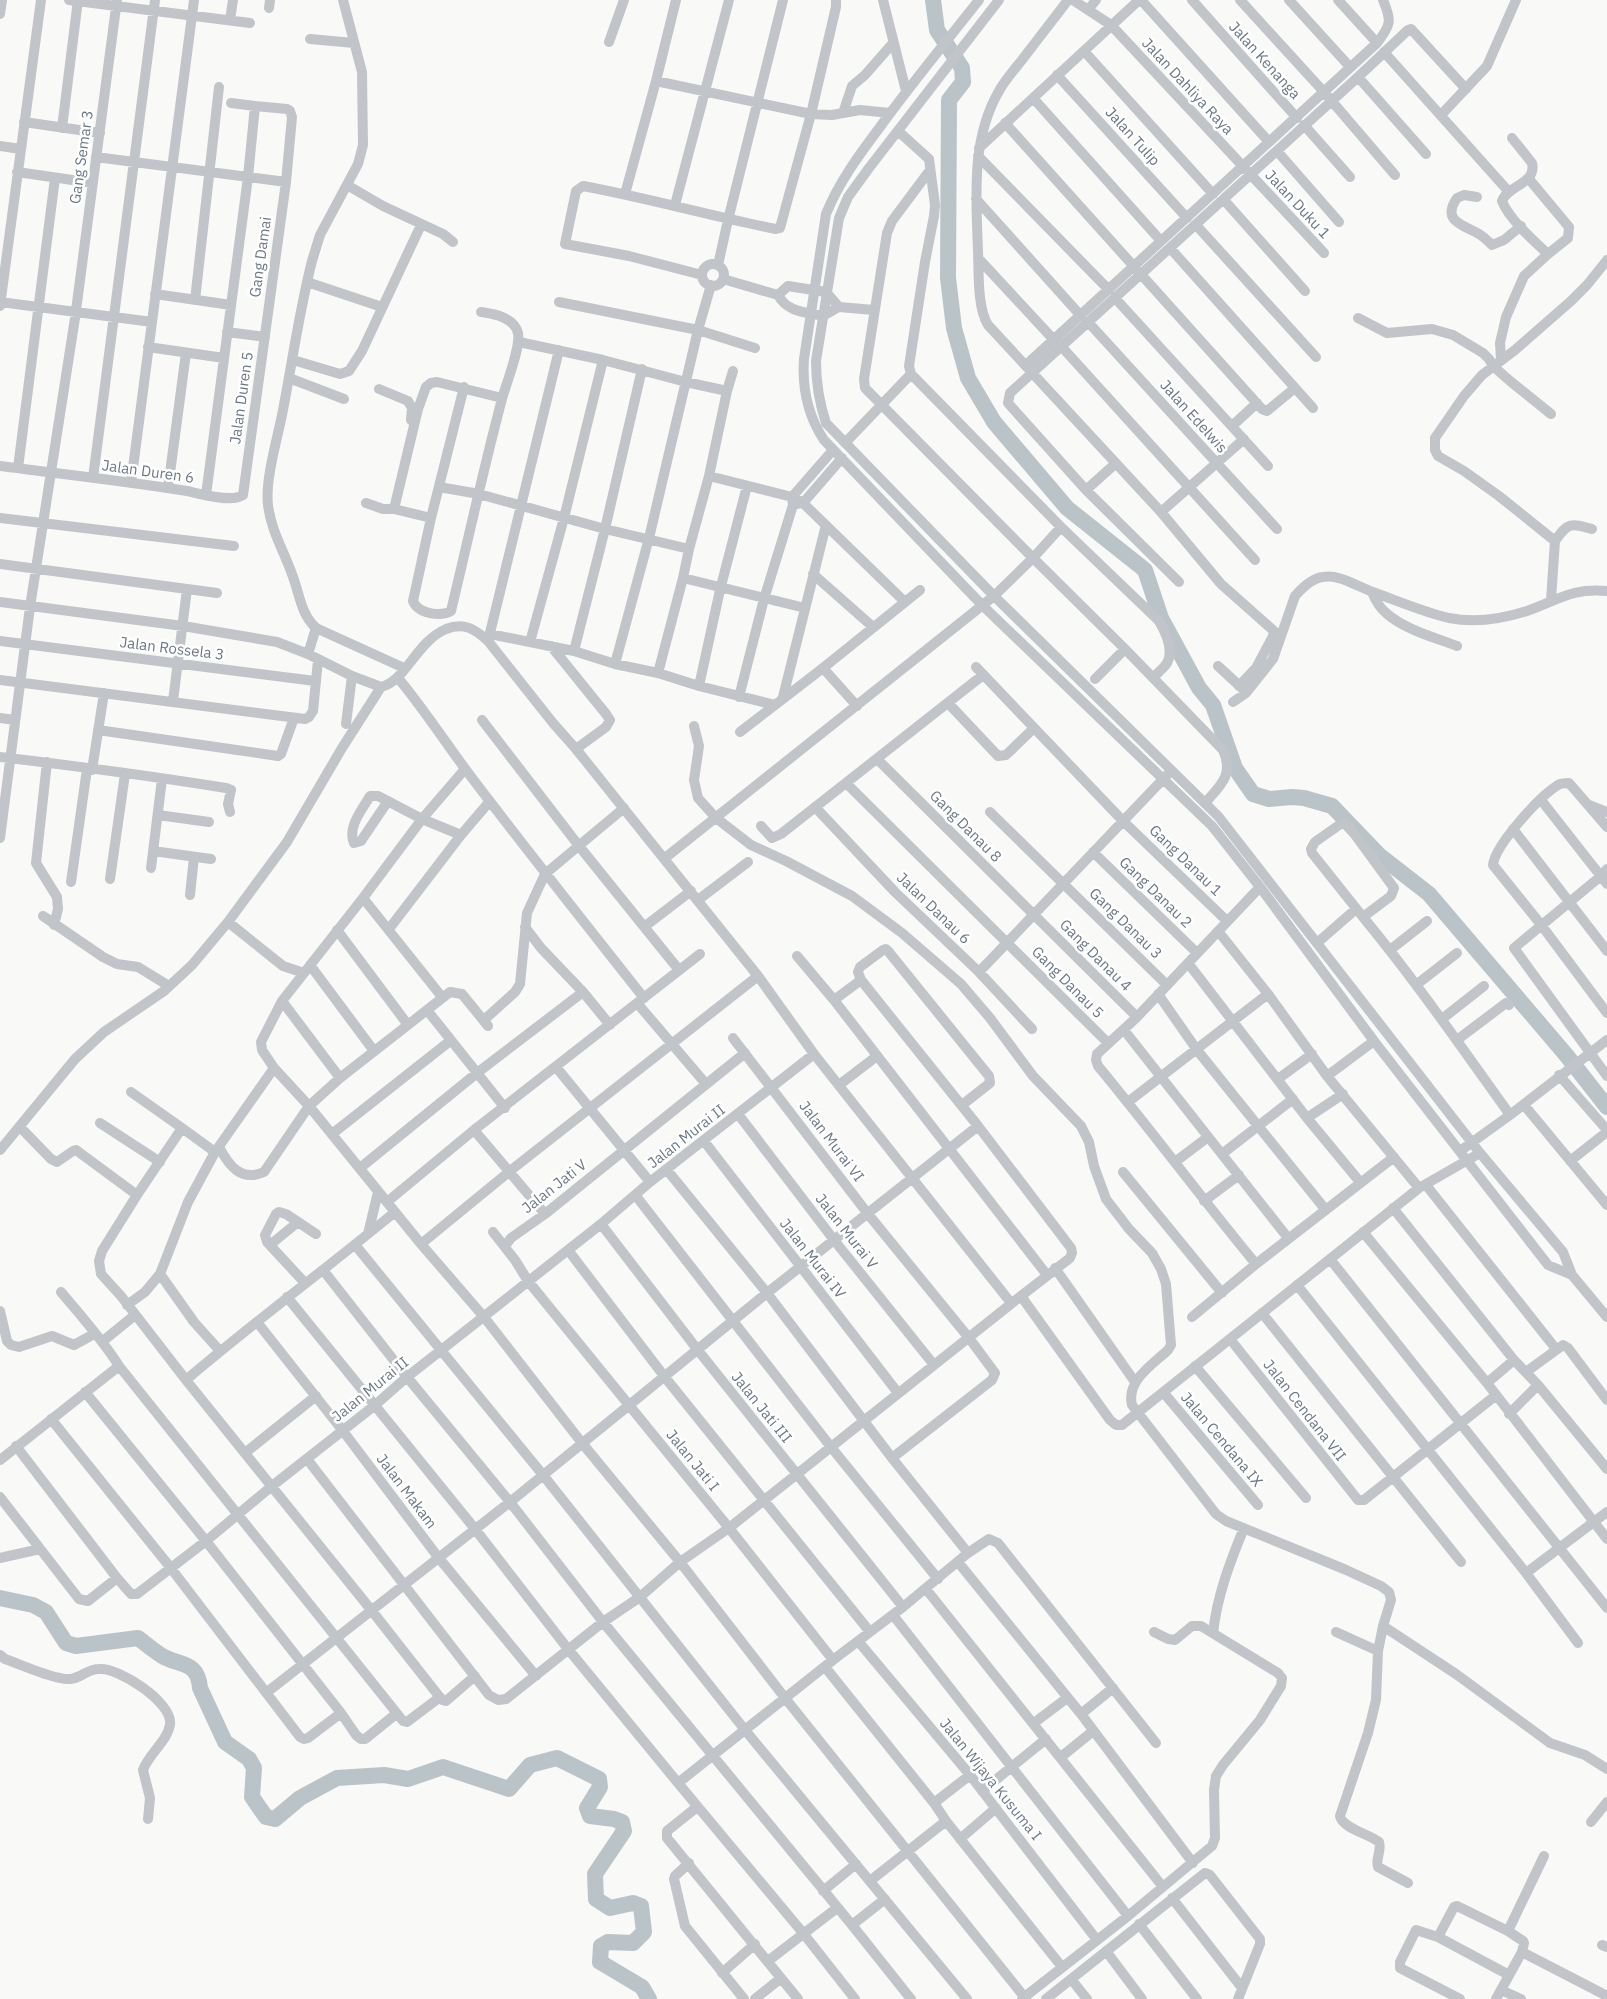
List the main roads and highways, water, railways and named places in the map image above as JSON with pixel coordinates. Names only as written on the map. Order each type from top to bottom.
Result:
[{"type":"waterway","points":[[933,0],[937,30],[962,68],[963,82],[949,100],[948,278],[954,328],[968,378],[994,422],[1067,508],[1145,570],[1161,618],[1199,688],[1213,705],[1235,768],[1253,794],[1269,799],[1304,798],[1332,806],[1379,855],[1429,894],[1567,1056],[1607,1107]]},
{"type":"waterway","points":[[0,1598],[33,1605],[46,1612],[66,1643],[76,1646],[138,1638],[164,1657],[192,1669],[196,1673],[200,1688],[225,1742],[249,1759],[254,1768],[252,1797],[266,1817],[275,1819],[300,1798],[337,1778],[384,1775],[408,1779],[443,1767],[509,1789],[530,1765],[557,1758],[599,1779],[600,1787],[587,1808],[590,1816],[622,1822],[624,1831],[595,1874],[596,1899],[610,1908],[633,1903],[641,1906],[644,1932],[633,1943],[608,1942],[601,1946],[600,1962],[642,1987],[649,1999]]}]
